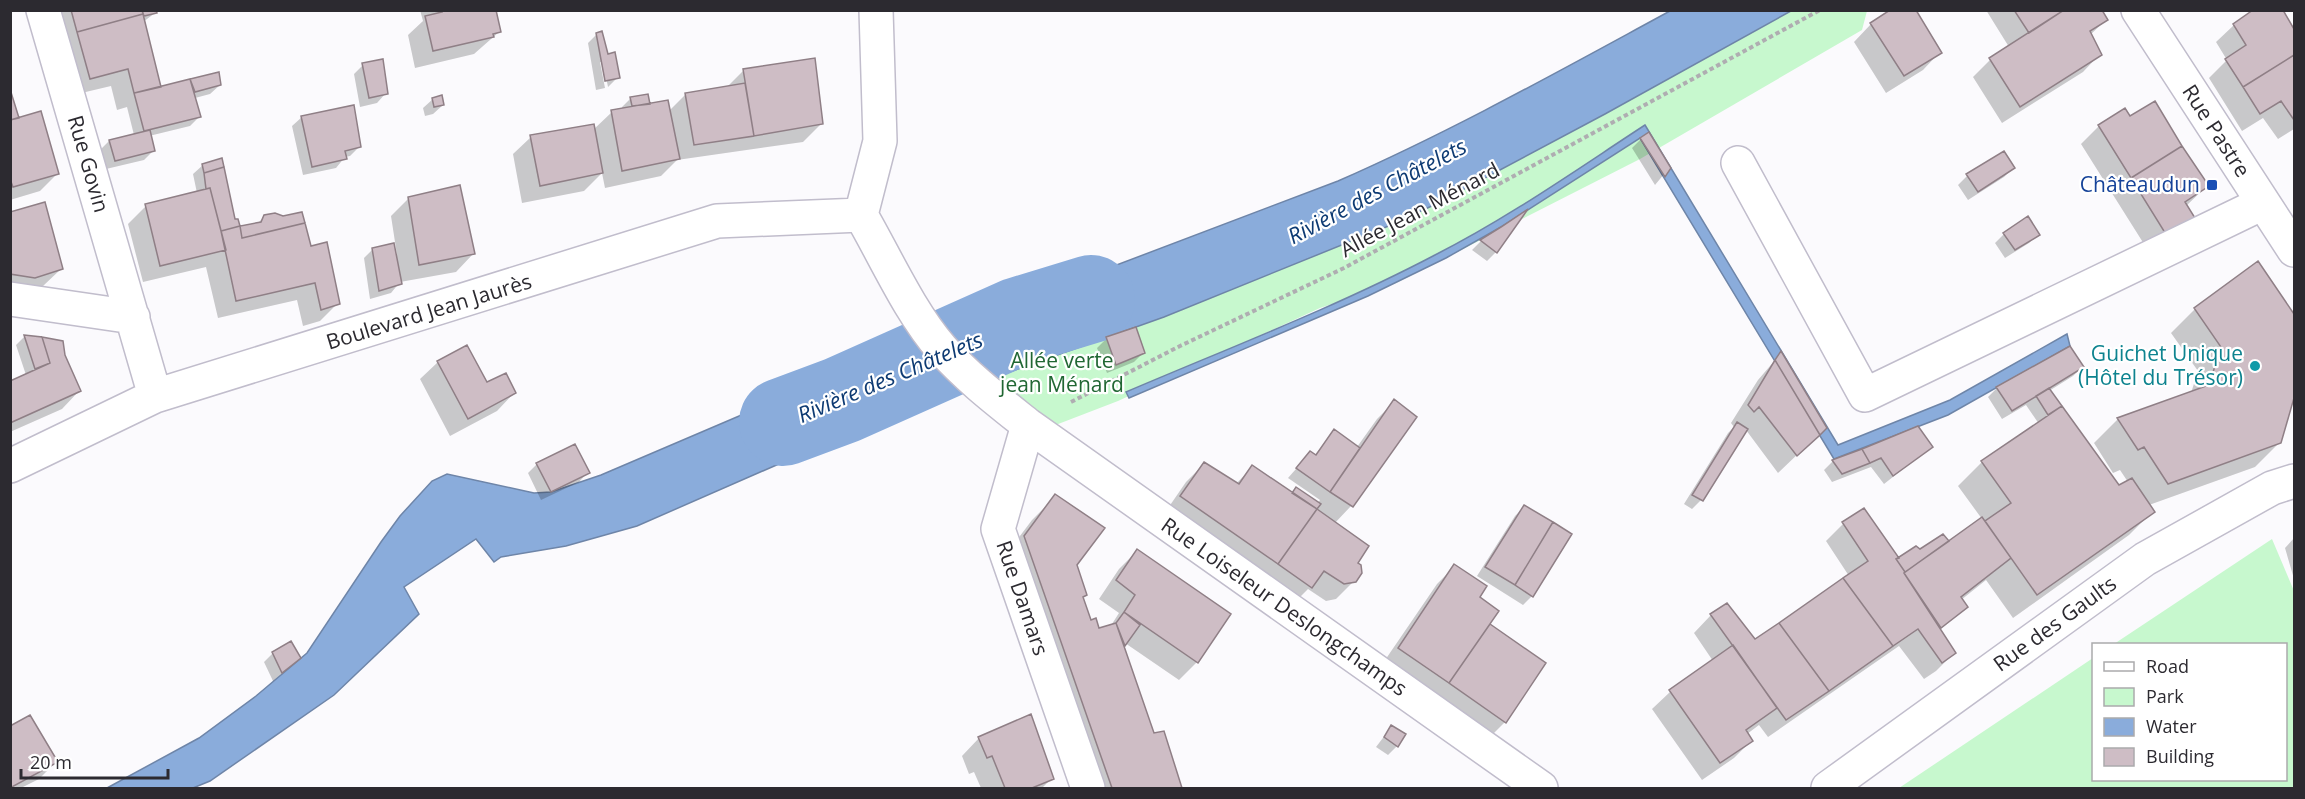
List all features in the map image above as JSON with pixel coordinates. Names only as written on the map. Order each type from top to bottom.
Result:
[{"type":"street","name":"Rue Govin","points":[[44,10],[155,396]]},
{"type":"street","points":[[876,10],[880,141],[861,215],[922,322],[941,348],[972,380],[1028,425]]},
{"type":"street","name":"Rue Pastre","points":[[2138,10],[2295,250]]},
{"type":"street","points":[[1738,163],[1865,395],[2264,203]]},
{"type":"street","name":"Boulevard Jean Jaurès","points":[[10,466],[155,396],[717,221],[861,215]]},
{"type":"street","points":[[10,299],[133,317]]},
{"type":"street","name":"Rue Damars","points":[[1028,425],[998,529],[1088,789]]},
{"type":"street","name":"Rue Loiseleur Deslongchamps","points":[[1028,425],[1541,789]]},
{"type":"street","name":"Rue des Gaults","points":[[1828,789],[2145,559],[2272,488],[2295,481]]},
{"type":"path","name":"Allée Jean Ménard","points":[[1028,425],[1180,346],[1344,268],[1820,10]]},
{"type":"green space","name":"Allée verte jean Ménard","points":[[1737,11],[1867,11],[1862,30],[1640,159],[1396,283],[1320,308],[1118,401],[1053,426],[968,356],[1280,254]]},
{"type":"green space","points":[[2272,539],[2294,591],[2294,788],[1899,788],[2092,659],[2092,781],[2287,781],[2287,643],[2116,643]]},
{"type":"water","points":[[1670,11],[1791,11],[1436,204],[1391,225],[1164,317],[1004,374],[961,324],[1338,181],[1464,121]]},
{"type":"water","points":[[1645,125],[1838,445],[1950,400],[2067,334],[2070,346],[1948,415],[1834,459],[1640,138],[1501,227],[1446,258],[1368,296],[1129,398],[1126,392],[1321,310],[1462,241]]},
{"type":"water","points":[[889,352],[909,407],[637,526],[566,546],[501,557],[494,562],[476,539],[404,587],[419,614],[334,695],[210,781],[193,788],[107,788],[199,738],[256,696],[307,653],[381,542],[400,516],[432,481],[447,474],[534,493],[551,492],[601,475]]},
{"type":"building","points":[[71,10],[142,10],[143,14],[77,32]]},
{"type":"building","points":[[142,10],[156,10],[157,13],[144,16]]},
{"type":"building","points":[[441,10],[496,10],[501,32],[493,34],[494,37],[433,51],[425,16],[442,12]]},
{"type":"building","points":[[1890,10],[1916,10],[1942,53],[1904,76],[1870,23]]},
{"type":"building","points":[[2014,10],[2064,10],[2029,33]]},
{"type":"building","points":[[2064,10],[2102,10],[2108,20],[2090,31],[2102,55],[2020,107],[1989,58]]},
{"type":"building","points":[[2253,10],[2283,10],[2294,29],[2294,55],[2243,87],[2225,59],[2246,45],[2233,24]]},
{"type":"building","points":[[143,14],[161,87],[134,93],[128,69],[90,79],[77,32]]},
{"type":"building","points":[[602,31],[608,54],[615,52],[620,78],[605,81],[596,33]]},
{"type":"building","points":[[2294,55],[2294,120],[2281,101],[2260,114],[2243,87]]},
{"type":"building","points":[[815,58],[823,124],[754,136],[743,69]]},
{"type":"building","points":[[383,59],[388,94],[369,98],[362,63]]},
{"type":"building","points":[[219,72],[221,85],[195,92],[190,79]]},
{"type":"building","points":[[190,79],[201,117],[144,131],[134,93]]},
{"type":"building","points":[[745,83],[754,136],[694,145],[685,93]]},
{"type":"building","points":[[10,89],[19,118],[10,120]]},
{"type":"building","points":[[648,94],[650,104],[632,106],[630,97]]},
{"type":"building","points":[[442,95],[444,105],[434,107],[432,98]]},
{"type":"building","points":[[668,100],[680,159],[622,171],[611,110]]},
{"type":"building","points":[[2155,101],[2182,146],[2131,178],[2098,125],[2125,108],[2130,116]]},
{"type":"building","points":[[354,105],[361,147],[345,151],[347,159],[312,167],[301,116]]},
{"type":"building","points":[[41,111],[59,174],[13,187],[10,179],[10,120]]},
{"type":"building","points":[[594,124],[603,173],[540,186],[530,135]]},
{"type":"building","points":[[150,130],[155,151],[115,161],[109,140]]},
{"type":"building","points":[[1649,132],[1671,168],[1665,177],[1640,138]]},
{"type":"building","points":[[2182,146],[2209,186],[2185,202],[2195,218],[2167,236],[2131,178]]},
{"type":"building","points":[[2004,151],[2015,168],[1978,192],[1966,174]]},
{"type":"building","points":[[222,158],[224,167],[204,173],[202,164]]},
{"type":"building","points":[[224,167],[235,219],[238,219],[240,226],[221,231],[210,188],[206,189],[204,173]]},
{"type":"building","points":[[460,185],[475,254],[419,265],[408,197]]},
{"type":"building","points":[[210,188],[226,250],[160,266],[145,204]]},
{"type":"building","points":[[45,202],[63,269],[35,278],[10,274],[10,212]]},
{"type":"building","points":[[1528,209],[1497,253],[1480,240],[1501,227]]},
{"type":"building","points":[[302,212],[305,223],[242,238],[240,226],[261,222],[264,215],[275,213],[283,216]]},
{"type":"building","points":[[2028,216],[2040,235],[2015,250],[2003,233]]},
{"type":"building","points":[[305,223],[311,246],[327,242],[340,304],[321,310],[315,283],[236,301],[221,231],[240,226],[242,238]]},
{"type":"building","points":[[394,243],[402,284],[379,291],[372,248]]},
{"type":"building","name":"Guichet Unique (Hôtel du Trésor)","points":[[2258,261],[2294,314],[2294,398],[2281,443],[2168,484],[2144,447],[2138,450],[2117,418],[2209,385],[2221,347],[2194,308]]},
{"type":"building","points":[[1136,327],[1145,353],[1116,365],[1106,337]]},
{"type":"building","points":[[24,335],[42,337],[50,363],[35,369]]},
{"type":"building","points":[[42,337],[63,341],[65,355],[81,391],[10,423],[10,381],[50,363]]},
{"type":"building","points":[[467,345],[487,382],[506,373],[516,393],[468,419],[437,361]]},
{"type":"building","points":[[2070,346],[2084,367],[2012,411],[1996,387]]},
{"type":"building","points":[[1781,351],[1827,428],[1820,435],[1775,360]]},
{"type":"building","points":[[1775,360],[1820,435],[1797,456],[1759,407],[1754,412],[1748,405]]},
{"type":"building","points":[[2049,388],[2062,406],[2048,415],[2036,396]]},
{"type":"building","points":[[1394,399],[1417,417],[1353,507],[1330,492]]},
{"type":"building","points":[[2062,406],[2119,485],[2132,478],[2155,512],[2037,595],[1985,521],[2011,503],[1981,461]]},
{"type":"building","points":[[1737,422],[1748,429],[1703,501],[1692,495]]},
{"type":"building","points":[[1918,426],[1933,447],[1893,476],[1881,458],[1870,463],[1862,449]]},
{"type":"building","points":[[1334,429],[1360,448],[1330,492],[1296,468],[1310,451],[1316,455]]},
{"type":"building","points":[[575,444],[590,473],[551,492],[536,463]]},
{"type":"building","points":[[1862,449],[1870,463],[1842,474],[1832,460]]},
{"type":"building","points":[[1204,462],[1239,484],[1252,465],[1317,509],[1278,564],[1180,496]]},
{"type":"building","points":[[1296,487],[1321,504],[1317,509],[1292,493]]},
{"type":"building","points":[[1055,494],[1105,528],[1077,565],[1087,595],[1083,597],[1091,620],[1096,618],[1099,628],[1116,623],[1154,733],[1164,731],[1182,788],[1112,788],[1024,536]]},
{"type":"building","points":[[1524,505],[1553,522],[1515,585],[1485,567]]},
{"type":"building","points":[[1864,508],[1899,558],[1896,559],[1904,573],[1956,653],[1942,663],[1918,629],[1893,646],[1843,578],[1868,561],[1842,522]]},
{"type":"building","points":[[1317,509],[1369,546],[1358,563],[1361,565],[1362,573],[1356,582],[1344,584],[1324,571],[1312,588],[1278,564]]},
{"type":"building","points":[[1982,517],[2011,558],[1961,597],[1968,607],[1941,628],[1904,573]]},
{"type":"building","points":[[1553,522],[1572,534],[1533,597],[1515,585]]},
{"type":"building","points":[[1943,534],[1949,541],[1905,572],[1896,559],[1916,546],[1920,549]]},
{"type":"building","points":[[1137,549],[1231,614],[1198,663],[1124,612],[1135,595],[1116,580]]},
{"type":"building","points":[[1454,564],[1487,586],[1480,597],[1499,611],[1449,683],[1398,648]]},
{"type":"building","points":[[1843,578],[1893,646],[1829,691],[1779,623]]},
{"type":"building","points":[[1727,603],[1755,639],[1779,623],[1829,691],[1786,720],[1710,614]]},
{"type":"building","points":[[1124,612],[1140,625],[1125,646],[1116,623]]},
{"type":"building","points":[[1490,624],[1546,663],[1506,723],[1449,683]]},
{"type":"building","points":[[291,641],[301,658],[282,673],[272,652]]},
{"type":"building","points":[[1733,645],[1777,708],[1746,730],[1753,741],[1720,763],[1669,690]]},
{"type":"building","points":[[1031,714],[1054,779],[1032,788],[1005,788],[992,756],[987,758],[978,737]]},
{"type":"building","points":[[30,715],[58,762],[10,788],[10,726]]},
{"type":"building","points":[[1391,725],[1406,734],[1398,747],[1384,737]]},
{"type":"waterway","name":"Rivière des Châtelets","points":[[783,422],[842,400],[1019,321],[1091,299]]},
{"type":"place","name":"Châteaudun","points":[[2212,185]]},
{"type":"place","name":"Guichet Unique (Hôtel du Trésor)","points":[[2255,366]]}]
